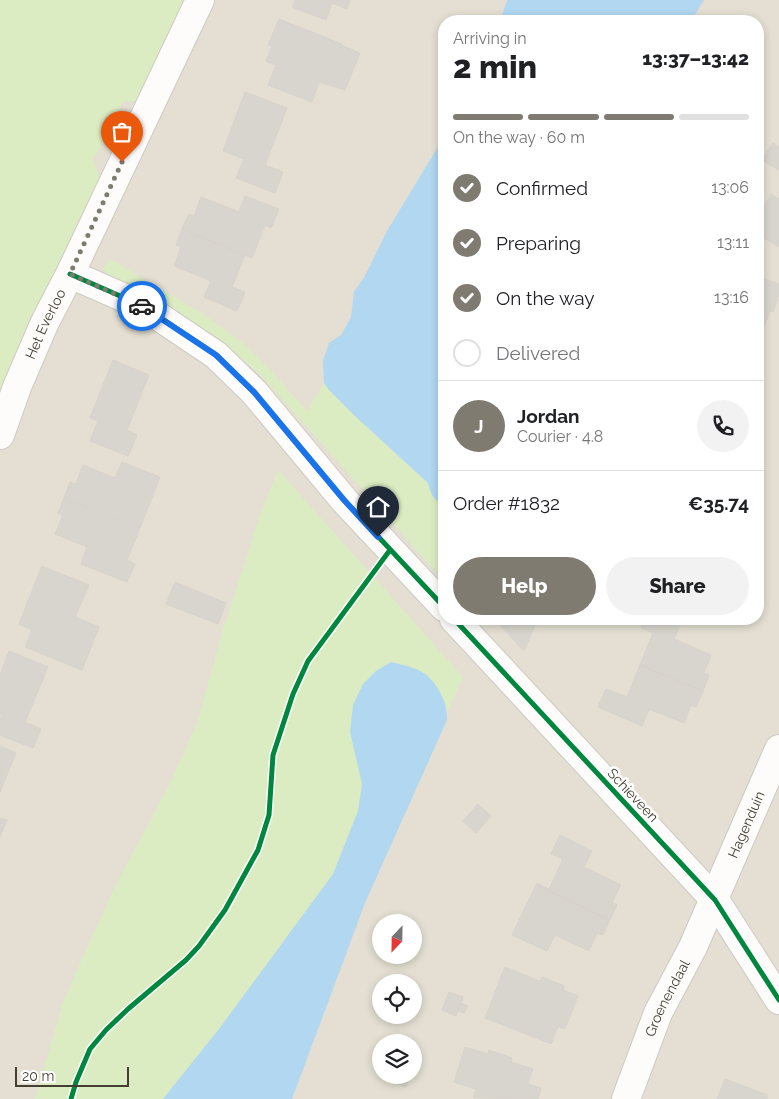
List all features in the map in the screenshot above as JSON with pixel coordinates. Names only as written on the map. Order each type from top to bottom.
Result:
[{"type":"street","name":"Het Everloo","points":[[0,435],[17,387],[45,322],[70,274],[200,0]]},
{"type":"street","points":[[70,274],[143,306],[216,355],[254,392],[344,500],[438,601]]},
{"type":"street","name":"Schieveen","points":[[460,625],[715,900],[779,1000]]},
{"type":"street","name":"Hagenduin","points":[[715,900],[740,837],[754,810],[779,749]]},
{"type":"street","name":"Groenendaal","points":[[626,1099],[658,1013],[693,947],[715,900]]},
{"type":"shaded area","points":[[0,0],[779,0],[779,1099],[0,1099]]},
{"type":"green space","points":[[0,0],[185,0],[157,57],[139,101],[123,102],[94,159],[99,179],[0,394]]},
{"type":"green space","points":[[110,259],[217,323],[261,361],[307,411],[324,383],[354,415],[428,483],[433,496],[438,501],[438,574],[259,373],[214,336],[172,309],[114,280],[103,269]]},
{"type":"green space","points":[[278,470],[463,677],[447,712],[443,699],[358,764],[362,784],[358,811],[333,874],[219,1029],[163,1099],[35,1099],[63,1002],[114,888],[172,780],[199,717],[222,633],[261,512]]},
{"type":"water","points":[[507,0],[704,0],[695,15],[502,15]]},
{"type":"water","points":[[438,147],[438,501],[433,496],[428,483],[354,415],[324,383],[323,361],[329,343],[341,335],[351,317],[354,292],[365,276],[387,231]]},
{"type":"water","points":[[391,662],[409,666],[430,678],[438,688],[444,701],[447,720],[365,903],[292,1099],[163,1099],[219,1029],[333,874],[358,811],[362,784],[350,732],[353,705],[363,684],[376,671]]},
{"type":"building","points":[[295,0],[350,0],[347,9],[332,3],[326,20],[292,7]]},
{"type":"building","points":[[279,19],[360,53],[345,90],[319,82],[312,102],[268,85],[276,65],[266,61],[272,46],[268,45]]},
{"type":"building","points":[[245,92],[287,108],[265,165],[283,172],[275,193],[236,178],[244,159],[223,151]]},
{"type":"building","points":[[773,143],[779,147],[779,170],[764,161],[764,157]]},
{"type":"building","points":[[771,194],[779,199],[779,247],[764,238],[764,207]]},
{"type":"building","points":[[245,196],[279,209],[271,228],[265,225],[252,258],[182,229],[189,214],[194,216],[201,197],[239,212]]},
{"type":"building","points":[[182,229],[245,255],[232,287],[245,292],[237,311],[204,297],[211,281],[174,266],[181,247],[176,245]]},
{"type":"building","points":[[764,279],[779,284],[779,294],[773,312],[770,311],[764,327]]},
{"type":"building","points":[[113,360],[149,375],[127,430],[137,435],[128,456],[90,441],[98,421],[90,418]]},
{"type":"building","points":[[122,462],[160,477],[140,528],[64,498],[70,482],[76,484],[83,465],[115,478]]},
{"type":"building","points":[[64,498],[140,528],[127,560],[135,564],[127,582],[81,564],[87,547],[55,534],[63,515],[58,513]]},
{"type":"building","points":[[42,566],[89,585],[75,617],[99,627],[82,670],[25,647],[32,630],[19,624]]},
{"type":"building","points":[[175,582],[226,603],[218,624],[166,604]]},
{"type":"building","points":[[500,625],[535,625],[524,651]]},
{"type":"building","points":[[642,625],[680,625],[674,639],[711,655],[704,673],[709,675],[703,691],[640,665],[653,633],[641,628]]},
{"type":"building","points":[[9,651],[48,667],[25,722],[41,729],[33,748],[0,735],[2,715],[0,715],[0,675]]},
{"type":"building","points":[[640,665],[703,691],[696,707],[691,705],[684,723],[649,709],[642,726],[598,707],[606,689],[627,697]]},
{"type":"building","points":[[0,746],[16,753],[0,792]]},
{"type":"building","points":[[478,804],[491,816],[476,833],[463,821]]},
{"type":"building","points":[[0,818],[7,820],[0,837]]},
{"type":"building","points":[[560,835],[592,851],[584,867],[621,885],[612,902],[617,905],[610,920],[536,885],[537,883],[549,889],[563,859],[551,854]]},
{"type":"building","points":[[536,885],[610,920],[603,935],[597,933],[589,951],[555,935],[547,951],[512,935]]},
{"type":"building","points":[[505,967],[540,981],[542,977],[564,986],[563,990],[578,996],[565,1029],[558,1026],[551,1044],[485,1018]]},
{"type":"building","points":[[449,992],[463,997],[456,1016],[442,1010]]},
{"type":"building","points":[[461,1003],[468,1006],[464,1013],[458,1011]]},
{"type":"building","points":[[465,1047],[488,1054],[489,1050],[512,1058],[511,1062],[533,1069],[528,1084],[541,1088],[538,1099],[473,1098],[476,1089],[454,1082]]},
{"type":"building","points":[[725,1079],[768,1095],[767,1099],[717,1099]]},
{"type":"cycle path","points":[[70,274],[143,306],[216,355],[254,392],[344,500],[438,601]]},
{"type":"cycle path","points":[[71,1099],[90,1049],[128,1009],[186,960],[199,946],[225,910],[258,850],[269,815],[273,755],[293,694],[308,661],[390,550]]},
{"type":"cycle path","points":[[460,625],[715,900],[779,1000]]},
{"type":"way so far","points":[[122,162],[70,274],[142,306]]},
{"type":"route","points":[[142,306],[216,355],[254,392],[344,500],[378,537]]}]
